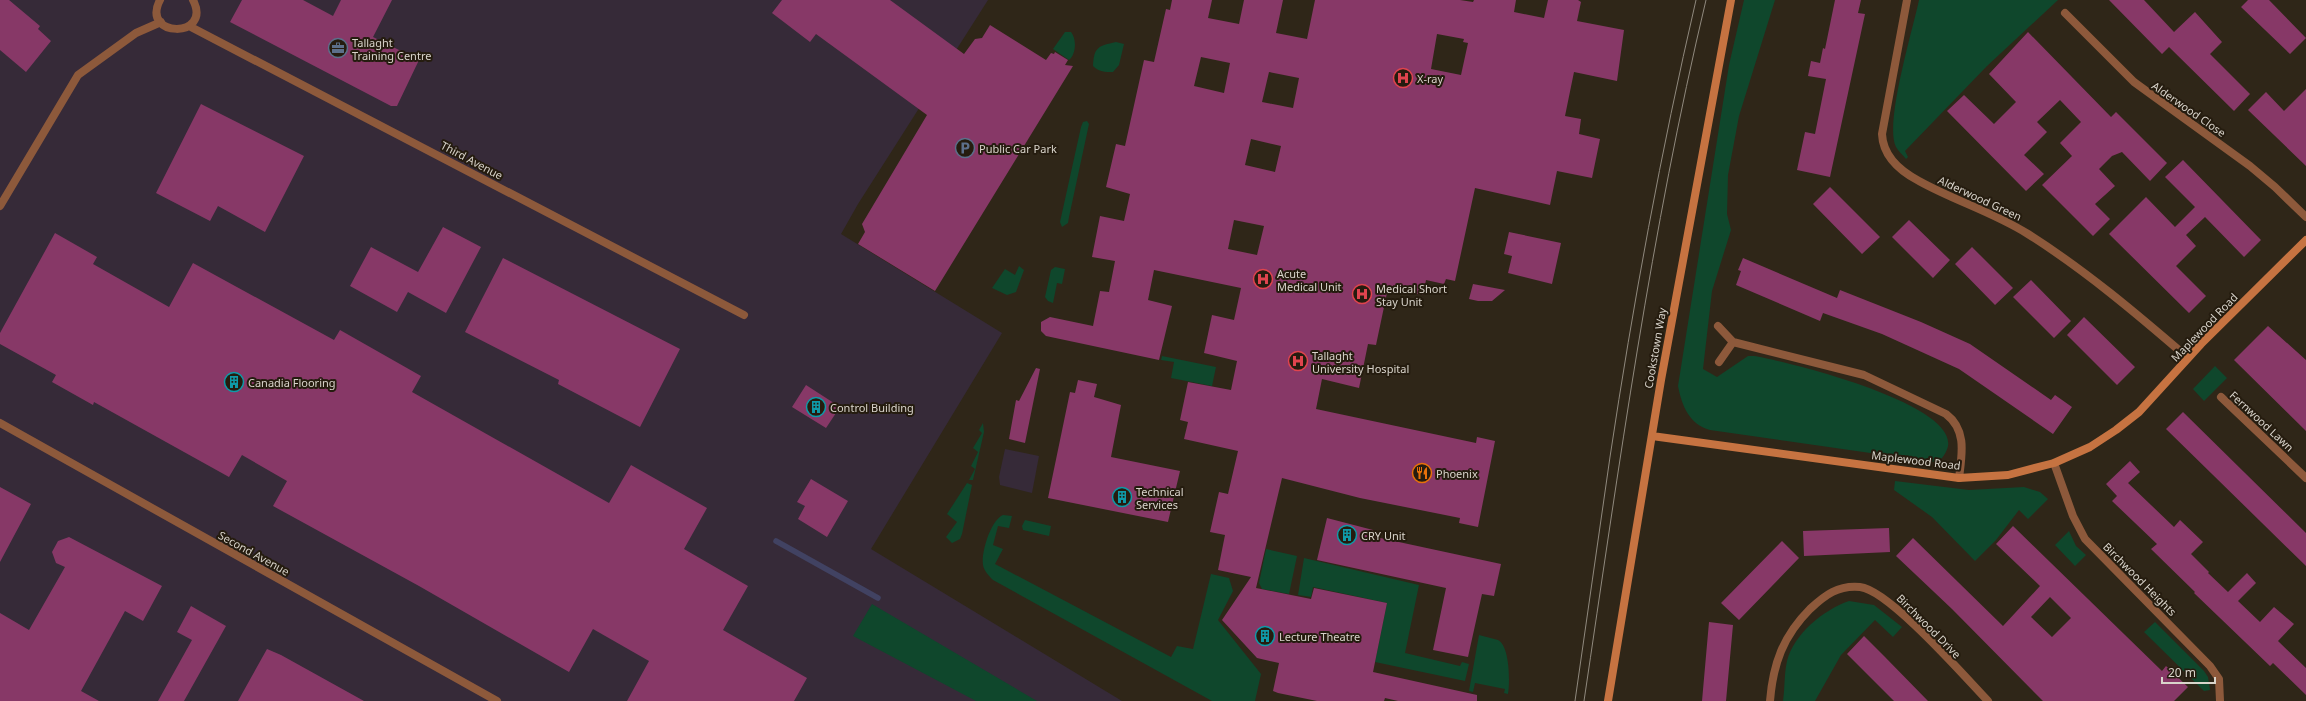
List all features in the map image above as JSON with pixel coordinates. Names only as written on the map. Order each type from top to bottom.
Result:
[{"type":"street","points":[[160,0],[157,10],[161,22],[171,30],[184,29],[189,26],[196,14],[193,0]]},
{"type":"street","name":"Cookstown Way","points":[[1608,701],[1702,148],[1732,0]]},
{"type":"street","name":"Alderwood Green","points":[[1907,0],[1882,134],[1883,145],[1890,158],[1903,172],[1944,195],[1987,212],[2028,234],[2104,287],[2188,358]]},
{"type":"street","name":"Alderwood Close","points":[[2065,13],[2134,82],[2250,166],[2306,217]]},
{"type":"street","points":[[0,206],[78,75],[136,33],[161,22]]},
{"type":"street","name":"Third Avenue","points":[[189,26],[744,315]]},
{"type":"street","name":"Maplewood Road","points":[[1652,436],[1959,478],[2008,475],[2054,464],[2090,446],[2116,430],[2139,412],[2188,358],[2306,240]]},
{"type":"street","points":[[1718,326],[1733,342],[1864,375],[1946,414],[1955,421],[1962,434],[1959,478]]},
{"type":"street","points":[[1719,362],[1733,342]]},
{"type":"street","name":"Fernwood Lawn","points":[[2221,397],[2306,478]]},
{"type":"street","name":"Second Avenue","points":[[0,423],[497,701]]},
{"type":"street","name":"Birchwood Heights","points":[[2054,464],[2073,516],[2084,539],[2210,666],[2219,679],[2220,701]]},
{"type":"street","name":"Birchwood Drive","points":[[1770,701],[1771,688],[1782,645],[1800,619],[1826,594],[1843,588],[1861,587],[1880,594],[1899,610],[1988,701]]},
{"type":"shaded area","points":[[0,0],[988,0],[858,204],[841,234],[1002,333],[871,549],[1122,701],[0,701]]},
{"type":"shaded area","points":[[1005,449],[1039,456],[1032,493],[1000,485],[999,477]]},
{"type":"green space","points":[[1744,0],[1775,0],[1739,116],[1728,175],[1727,214],[1731,230],[1712,291],[1703,369],[1717,377],[1748,356],[1754,356],[1832,375],[1866,387],[1899,400],[1926,414],[1943,430],[1948,446],[1945,454],[1939,461],[1933,462],[1710,430],[1692,419],[1684,407],[1678,386],[1729,65]]},
{"type":"green space","points":[[1919,0],[2058,0],[1987,66],[1905,151],[1908,157],[1906,159],[1896,147],[1893,135],[1894,118],[1896,98]]},
{"type":"green space","points":[[1065,32],[1071,32],[1075,43],[1073,54],[1069,60],[1053,49]]},
{"type":"green space","points":[[1116,42],[1124,44],[1119,65],[1113,72],[1102,71],[1095,68],[1093,66],[1094,55],[1098,48]]},
{"type":"green space","points":[[1087,121],[1089,124],[1068,223],[1062,227],[1060,222],[1081,127],[1083,122]]},
{"type":"green space","points":[[1019,266],[1024,270],[1016,292],[1007,295],[992,288],[1005,269],[1015,275]]},
{"type":"green space","points":[[1055,267],[1065,269],[1062,284],[1057,283],[1053,303],[1048,301],[1045,297],[1051,270]]},
{"type":"green space","points":[[1162,356],[1216,367],[1212,386],[1171,378],[1174,362],[1161,360]]},
{"type":"green space","points":[[2215,366],[2227,378],[2204,401],[2193,389]]},
{"type":"green space","points":[[983,423],[984,432],[973,480],[969,480],[975,469],[971,466],[978,452],[973,448],[982,433],[979,430]]},
{"type":"green space","points":[[1895,481],[1969,490],[2024,487],[2040,492],[2048,499],[2028,519],[2019,510],[1996,540],[1975,561],[1932,517],[1894,490]]},
{"type":"green space","points":[[967,483],[972,485],[962,534],[960,539],[952,543],[946,537],[957,522],[947,514]]},
{"type":"green space","points":[[1003,515],[1012,516],[1009,528],[998,526],[993,545],[1003,549],[995,564],[1171,657],[1177,646],[1193,649],[1211,574],[1229,578],[1233,591],[1218,620],[1261,674],[1255,701],[1212,701],[993,580],[983,565],[985,545],[995,523]]},
{"type":"green space","points":[[1025,520],[1051,526],[1049,536],[1023,530],[1022,526]]},
{"type":"green space","points":[[2069,531],[2076,546],[2086,555],[2075,566],[2055,545]]},
{"type":"green space","points":[[1266,549],[1297,556],[1289,594],[1262,589],[1259,583]]},
{"type":"green space","points":[[1304,558],[1419,585],[1405,653],[1460,666],[1462,662],[1469,664],[1465,681],[1375,662],[1387,603],[1313,587],[1311,597],[1298,595]]},
{"type":"green space","points":[[1849,601],[1874,605],[1902,627],[1893,637],[1875,620],[1841,655],[1815,701],[1783,701],[1787,661],[1796,642],[1811,624],[1829,610]]},
{"type":"green space","points":[[872,604],[1037,701],[976,701],[853,636]]},
{"type":"green space","points":[[2155,622],[2204,671],[2208,677],[2210,690],[2204,691],[2144,632]]},
{"type":"green space","points":[[1479,635],[1498,640],[1505,649],[1509,674],[1508,694],[1504,693],[1505,689],[1475,683],[1473,692],[1469,691]]},
{"type":"building","points":[[0,0],[9,0],[40,26],[38,29],[51,41],[26,72],[0,50]]},
{"type":"building","name":"Tallaght Training Centre","points":[[242,0],[303,0],[333,16],[341,0],[392,0],[373,37],[419,60],[397,106],[391,106],[230,22]]},
{"type":"building","name":"Public Car Park","points":[[782,0],[890,0],[964,54],[975,39],[982,38],[990,25],[1046,60],[1051,53],[1054,54],[1055,52],[1068,60],[1065,65],[1073,66],[935,291],[858,244],[865,232],[862,224],[927,115],[816,34],[810,42],[772,13]]},
{"type":"building","points":[[1172,0],[1212,0],[1208,18],[1239,24],[1244,0],[1283,0],[1276,33],[1307,39],[1315,0],[1460,0],[1473,2],[1474,0],[1516,0],[1514,12],[1544,18],[1548,0],[1578,0],[1581,2],[1577,21],[1624,30],[1617,81],[1574,72],[1565,116],[1581,119],[1579,134],[1600,139],[1592,178],[1557,171],[1550,205],[1475,188],[1455,281],[1446,279],[1444,284],[1426,280],[1423,295],[1388,288],[1376,345],[1368,344],[1359,388],[1322,379],[1316,409],[1476,443],[1477,437],[1495,441],[1478,527],[1459,523],[1460,518],[1360,498],[1282,478],[1256,588],[1311,599],[1314,588],[1387,603],[1373,672],[1477,695],[1477,701],[1398,701],[1385,698],[1384,701],[1317,701],[1278,693],[1273,691],[1279,663],[1257,658],[1222,620],[1251,577],[1218,570],[1225,535],[1210,532],[1219,492],[1228,494],[1238,451],[1184,439],[1188,422],[1180,420],[1188,382],[1231,390],[1237,361],[1204,353],[1212,315],[1234,320],[1241,288],[1154,270],[1148,300],[1172,306],[1159,360],[1046,336],[1041,331],[1041,322],[1050,317],[1093,326],[1100,291],[1109,292],[1115,261],[1092,257],[1100,216],[1124,221],[1130,194],[1106,187],[1116,144],[1125,146],[1144,60],[1154,62],[1166,9],[1170,10]],"holes":[[[1437,34],[1464,39],[1463,42],[1468,43],[1461,75],[1431,69]],[[1201,57],[1230,63],[1224,93],[1194,86]],[[1269,72],[1299,78],[1293,108],[1262,102]],[[1251,139],[1281,146],[1275,172],[1245,165]],[[1234,220],[1264,226],[1257,255],[1228,249]]]},
{"type":"building","points":[[1835,0],[1861,0],[1858,13],[1865,14],[1830,177],[1797,170],[1805,132],[1815,134],[1826,79],[1808,76],[1811,61],[1820,63],[1823,48],[1825,49]]},
{"type":"building","points":[[2109,0],[2144,0],[2174,32],[2195,12],[2222,42],[2210,54],[2250,94],[2234,111],[2169,47],[2162,54]]},
{"type":"building","points":[[2248,0],[2269,0],[2306,38],[2290,54],[2241,7]]},
{"type":"building","points":[[2028,32],[2111,117],[2116,112],[2167,163],[2150,181],[2122,152],[2112,156],[2099,169],[2115,186],[2095,204],[2110,219],[2093,236],[2042,185],[2072,156],[2060,143],[2081,122],[2060,100],[2037,122],[2047,132],[2024,155],[2044,174],[2026,191],[1947,111],[1964,95],[1994,124],[2016,102],[1989,74]]},
{"type":"building","points":[[2306,89],[2306,166],[2248,110],[2266,92],[2284,111]]},
{"type":"building","points":[[201,104],[304,156],[265,232],[218,206],[210,221],[156,193]]},
{"type":"building","points":[[2183,160],[2261,240],[2244,257],[2205,217],[2186,235],[2196,246],[2176,266],[2206,296],[2189,313],[2109,234],[2146,197],[2175,227],[2195,207],[2165,177]]},
{"type":"building","points":[[1830,187],[1880,237],[1862,254],[1813,204]]},
{"type":"building","points":[[1909,220],[1950,260],[1933,278],[1892,237]]},
{"type":"building","points":[[443,227],[481,247],[446,313],[408,292],[397,312],[350,286],[371,247],[418,272]]},
{"type":"building","points":[[1509,232],[1561,243],[1552,284],[1508,273],[1512,256],[1504,254]]},
{"type":"building","points":[[55,233],[97,257],[93,264],[169,307],[193,263],[334,340],[340,330],[421,376],[412,392],[609,503],[631,465],[707,508],[684,549],[748,586],[723,630],[807,678],[794,701],[627,701],[649,661],[593,629],[569,672],[419,586],[273,506],[287,481],[242,455],[229,477],[94,402],[93,405],[52,382],[56,375],[0,344],[0,333]]},
{"type":"building","points":[[1972,247],[2013,288],[1995,305],[1955,264]]},
{"type":"building","points":[[503,258],[680,349],[640,427],[558,384],[559,380],[465,332]]},
{"type":"building","points":[[1743,258],[1837,298],[1840,290],[1921,322],[1970,344],[2051,400],[2055,395],[2072,407],[2053,434],[1959,369],[1882,334],[1823,313],[1820,321],[1736,285],[1741,271],[1738,270]]},
{"type":"building","points":[[2031,280],[2071,321],[2054,338],[2013,297]]},
{"type":"building","points":[[1473,284],[1505,290],[1492,301],[1478,301],[1469,299]]},
{"type":"building","points":[[2084,317],[2135,367],[2117,385],[2067,335]]},
{"type":"building","points":[[2268,326],[2306,360],[2306,431],[2234,360]]},
{"type":"building","points":[[1036,368],[1040,369],[1025,443],[1009,439],[1016,400],[1019,401]]},
{"type":"building","points":[[1078,380],[1097,384],[1094,397],[1121,405],[1111,457],[1180,471],[1168,522],[1048,498],[1070,392],[1075,393]]},
{"type":"building","name":"Control Building","points":[[806,385],[840,407],[826,428],[792,407]]},
{"type":"building","points":[[2183,412],[2306,533],[2306,566],[2166,429]]},
{"type":"building","points":[[2130,461],[2140,472],[2128,483],[2174,527],[2180,520],[2203,542],[2191,554],[2209,572],[2208,573],[2228,592],[2247,573],[2256,583],[2238,601],[2260,622],[2274,607],[2294,624],[2278,641],[2306,668],[2306,695],[2273,663],[2270,666],[2194,593],[2195,592],[2151,549],[2157,544],[2112,501],[2117,496],[2106,484]]},
{"type":"building","points":[[811,479],[848,501],[827,537],[798,519],[805,506],[797,502]]},
{"type":"building","points":[[0,487],[31,504],[0,562]]},
{"type":"building","points":[[1327,518],[1373,530],[1371,536],[1501,564],[1494,596],[1482,594],[1468,657],[1433,650],[1446,588],[1317,560]]},
{"type":"building","points":[[2013,526],[2162,671],[2166,666],[2188,687],[2174,701],[2043,701],[1952,609],[1896,556],[1913,538],[2003,626],[2040,586],[1996,544]],"holes":[[[2050,597],[2071,618],[2052,637],[2031,617]]]},
{"type":"building","points":[[1889,528],[1890,552],[1804,556],[1803,531]]},
{"type":"building","points":[[69,537],[162,586],[143,621],[125,611],[81,691],[99,701],[0,701],[0,613],[29,630],[65,567],[56,563],[52,552],[58,541]]},
{"type":"building","points":[[1782,541],[1799,558],[1739,620],[1721,603]]},
{"type":"building","points":[[191,606],[226,626],[184,701],[158,701],[192,640],[177,632]]},
{"type":"building","points":[[1709,622],[1733,625],[1726,701],[1702,701]]},
{"type":"building","points":[[1864,636],[1928,701],[1894,701],[1847,654]]},
{"type":"building","points":[[267,649],[281,655],[364,701],[238,701]]},
{"type":"waterway","points":[[776,541],[878,598]]},
{"type":"tram line","points":[[1575,701],[1628,342],[1659,171],[1696,0]]},
{"type":"tram line","points":[[1584,701],[1623,437],[1652,261],[1686,87],[1706,0]]},
{"type":"place","name":"Tallaght Training Centre","points":[[338,48]]},
{"type":"place","name":"X-ray","points":[[1403,78]]},
{"type":"place","name":"Public Car Park","points":[[965,148]]},
{"type":"place","name":"Acute Medical Unit","points":[[1263,279]]},
{"type":"place","name":"Medical Short Stay Unit","points":[[1362,294]]},
{"type":"place","name":"Tallaght University Hospital","points":[[1298,361]]},
{"type":"place","name":"Canadia Flooring","points":[[234,382]]},
{"type":"place","name":"Control Building","points":[[816,407]]},
{"type":"place","name":"Phoenix","points":[[1422,473]]},
{"type":"place","name":"Technical Services","points":[[1122,497]]},
{"type":"place","name":"CRY Unit","points":[[1347,535]]},
{"type":"place","name":"Lecture Theatre","points":[[1265,636]]}]
